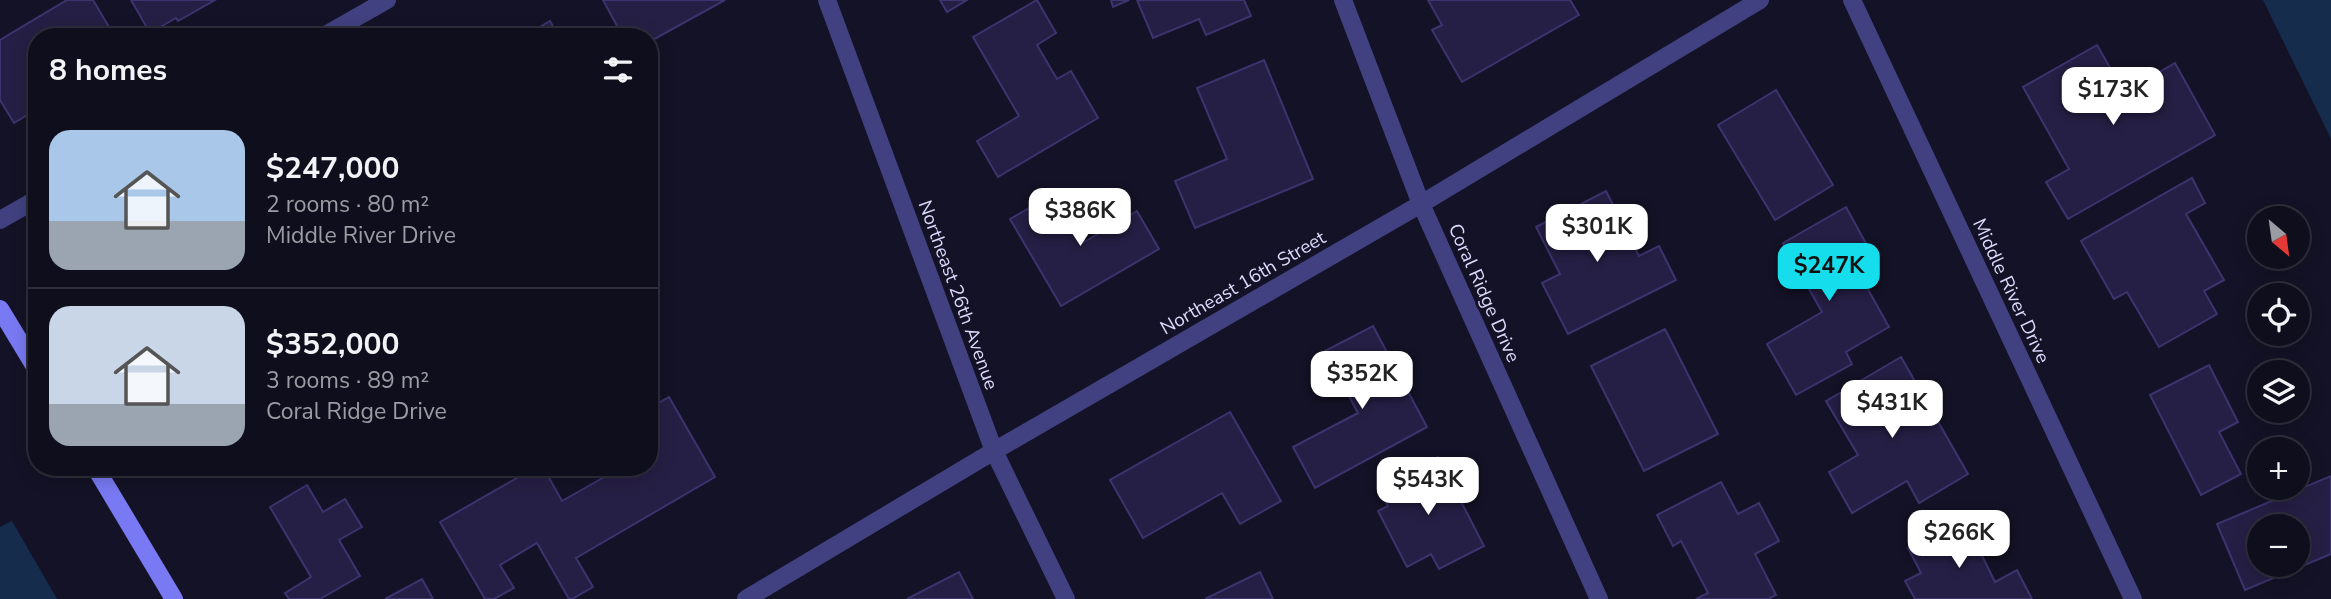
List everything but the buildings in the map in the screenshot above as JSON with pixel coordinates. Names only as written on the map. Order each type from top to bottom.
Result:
[{"type":"street","points":[[338,28],[387,0]]},
{"type":"street","name":"Northeast 26th Avenue","points":[[827,0],[994,451],[1066,599]]},
{"type":"street","name":"Coral Ridge Drive","points":[[1343,0],[1421,204],[1599,599]]},
{"type":"street","name":"Northeast 16th Street","points":[[746,599],[994,451],[1421,204],[1760,0]]},
{"type":"street","name":"Middle River Drive","points":[[1852,0],[2133,599]]},
{"type":"street","points":[[0,220],[28,204]]},
{"type":"street","points":[[0,309],[28,355]]},
{"type":"street","points":[[100,476],[174,599]]},
{"type":"water","points":[[2263,0],[2331,0],[2331,139]]},
{"type":"water","points":[[12,521],[57,599],[0,599],[0,527]]}]
